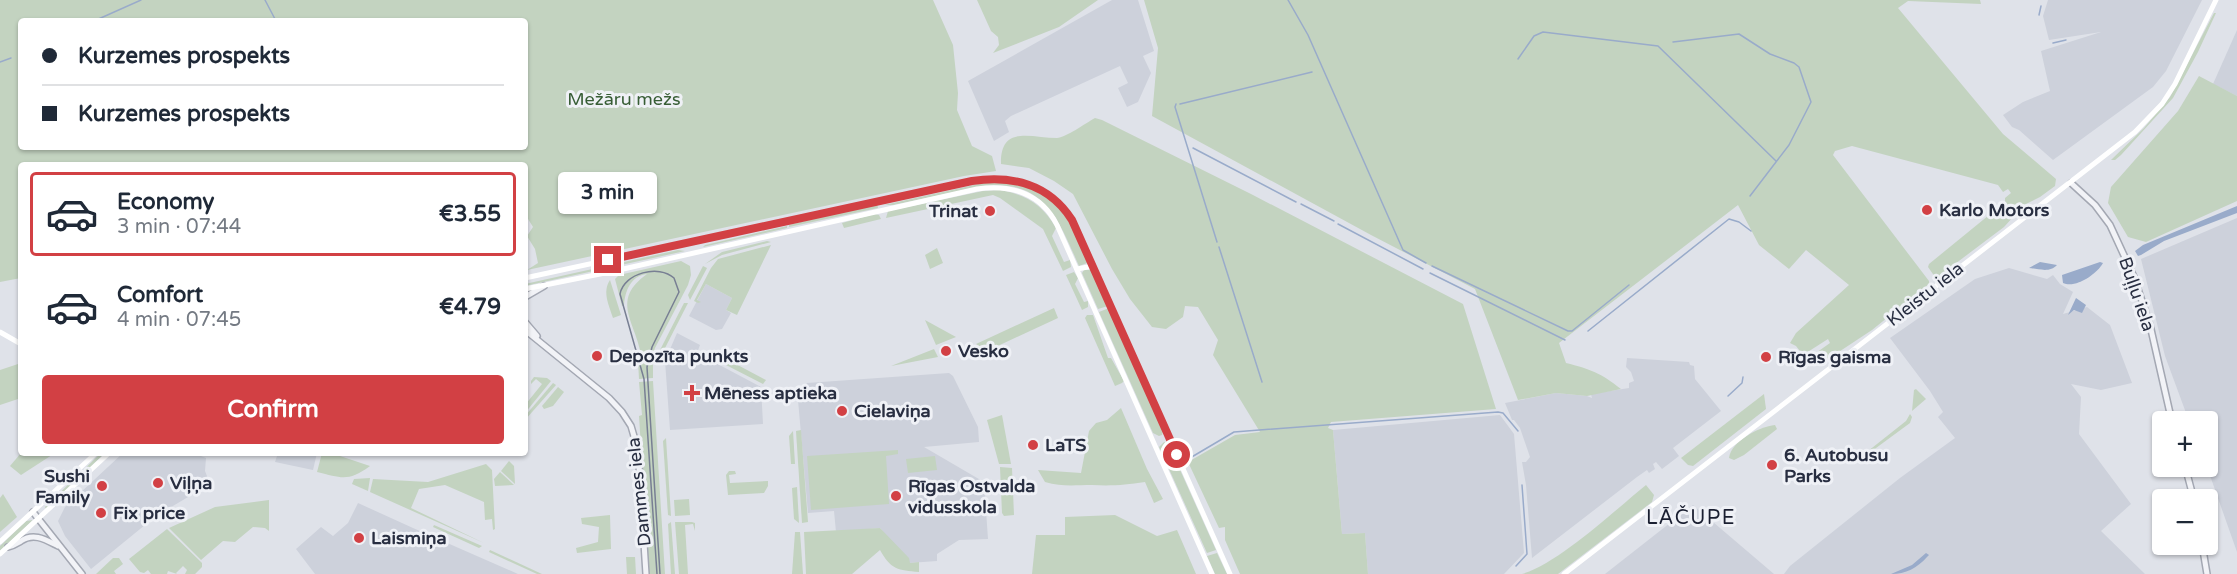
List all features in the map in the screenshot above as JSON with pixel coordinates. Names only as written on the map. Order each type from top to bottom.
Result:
[{"type":"main road","name":"Kleistu iela","points":[[1564,574],[2135,132],[2162,104],[2175,84],[2216,0]]},
{"type":"main road","points":[[528,277],[985,179],[1008,179],[1027,183],[1047,193],[1064,208],[1072,220],[1230,574]]},
{"type":"main road","points":[[528,288],[984,188],[1018,190],[1038,200],[1050,213],[1212,574]]},
{"type":"main road","points":[[881,201],[882,210]]},
{"type":"main road","points":[[1077,269],[1093,266]]},
{"type":"main road","points":[[0,332],[18,342]]},
{"type":"main road","points":[[1155,443],[1169,436]]},
{"type":"main road","points":[[0,542],[93,456]]},
{"type":"main road","points":[[0,554],[106,456]]},
{"type":"street","name":"Buļļu iela","points":[[2071,183],[2096,205],[2110,225],[2134,277],[2150,325],[2170,411]]},
{"type":"street","points":[[528,295],[547,285]]},
{"type":"street","name":"Dammes iela","points":[[528,326],[542,342]]},
{"type":"street","name":"Dammes iela","points":[[528,332],[616,405],[631,426],[638,450],[646,574]]},
{"type":"street","points":[[33,512],[82,574]]},
{"type":"street","points":[[8,547],[26,538],[37,537],[44,538],[62,549]]},
{"type":"street","points":[[2204,555],[2207,574]]},
{"type":"shaded area","points":[[1112,0],[1138,0],[1154,51],[1143,56],[1151,73],[1138,102],[1127,107],[1118,88],[1128,83],[1120,66],[1011,116],[1005,121],[1009,132],[994,141],[968,81]]},
{"type":"shaded area","points":[[2048,0],[2202,0],[2166,71],[2153,87],[2053,160],[2019,130],[2012,127],[2003,115],[2023,102],[2050,91],[2041,51],[2101,32],[2049,40],[2043,16]]},
{"type":"shaded area","points":[[2237,30],[2237,96],[2213,84]]},
{"type":"shaded area","points":[[2237,218],[2237,552],[2218,498],[2218,489],[2215,489],[2211,477],[2218,477],[2218,411],[2185,411],[2165,356],[2141,259]]},
{"type":"shaded area","points":[[2009,268],[2047,279],[2053,275],[2060,284],[2073,292],[2063,314],[2087,307],[2110,325],[2132,383],[2101,390],[2071,384],[2081,397],[2079,434],[2131,504],[2101,531],[2145,574],[1784,574],[1790,566],[1900,478],[1955,438],[1938,417],[1943,412],[1930,391],[1890,338],[1975,279]]},
{"type":"shaded area","points":[[706,284],[732,298],[726,310],[731,313],[722,329],[716,330],[689,316]]},
{"type":"shaded area","points":[[677,333],[700,345],[697,353],[761,387],[763,424],[670,430],[665,361]]},
{"type":"shaded area","points":[[1627,358],[1689,362],[1694,366],[1695,379],[1721,411],[1673,448],[1679,456],[1662,469],[1656,462],[1653,464],[1655,469],[1649,473],[1647,470],[1637,477],[1532,558],[1522,462],[1526,462],[1530,457],[1520,428],[1512,420],[1505,403],[1556,393],[1592,398],[1591,394],[1629,388],[1629,383],[1634,381],[1631,372],[1626,367]]},
{"type":"shaded area","points":[[949,373],[953,376],[978,427],[979,442],[924,447],[984,482],[988,539],[959,540],[937,554],[937,561],[909,563],[880,528],[836,532],[834,511],[808,513],[798,400],[807,383]]},
{"type":"shaded area","points":[[1500,415],[1514,434],[1524,553],[1504,574],[1368,574],[1365,533],[1342,534],[1333,430]]},
{"type":"shaded area","points":[[120,456],[201,456],[206,458],[205,471],[210,484],[156,516],[91,569],[65,536],[58,521],[65,507]]},
{"type":"shaded area","points":[[277,456],[316,456],[313,470],[275,462]]},
{"type":"shaded area","name":"Laismiņa","points":[[358,503],[518,574],[315,574],[296,549],[321,527],[333,536],[348,523]]},
{"type":"shaded area","points":[[1693,505],[1774,574],[1605,574]]},
{"type":"green space","name":"Mežāru mežs","points":[[0,0],[933,0],[953,45],[958,93],[957,110],[972,146],[992,156],[996,171],[528,270],[538,263],[535,249],[528,238],[533,227],[528,219],[528,162],[18,162],[18,279],[0,282]]},
{"type":"green space","points":[[977,0],[1098,0],[1059,27],[993,53],[999,45],[998,37],[991,31]]},
{"type":"green space","points":[[1144,0],[1980,0],[1981,4],[1908,1],[1898,8],[2003,134],[2056,179],[2055,186],[2024,205],[2004,227],[1935,277],[1928,267],[1929,264],[2005,202],[2005,198],[2011,193],[2008,189],[2003,192],[1998,185],[1852,146],[1835,151],[1833,155],[1929,281],[1929,284],[1872,330],[1819,365],[1813,355],[1830,343],[1828,339],[1803,355],[1796,346],[1790,343],[1796,333],[1849,285],[1806,250],[1789,269],[1759,245],[1738,205],[1559,343],[1566,363],[1595,372],[1621,389],[1587,396],[1556,393],[1518,400],[1475,289],[1152,116],[1158,48]]},
{"type":"green space","points":[[2216,13],[2198,52],[2173,98],[2121,155],[2111,160],[2144,128],[2170,97]]},
{"type":"green space","points":[[2199,76],[2237,96],[2237,201],[2146,242],[2128,237],[2108,203],[2111,187],[2178,111]]},
{"type":"green space","points":[[1095,118],[1251,194],[1463,304],[1496,409],[1331,422],[1328,428],[1333,430],[1342,534],[1365,533],[1368,574],[1240,574],[1225,540],[1225,527],[1219,528],[1188,462],[1235,435],[1260,432],[1213,355],[1218,340],[1198,307],[1185,306],[1183,317],[1166,329],[1152,327],[1130,299],[1112,269],[1073,194],[1029,168],[1001,164],[1002,151],[1012,138],[1028,136],[1057,138]]},
{"type":"green space","points":[[992,181],[1007,182],[1033,189],[1054,202],[1070,223],[1087,263],[1079,266],[1056,218],[1035,196],[1021,189],[983,186],[884,205]]},
{"type":"green space","points":[[1000,190],[1025,198],[1045,213],[1056,228],[1052,236],[1064,262],[1070,260],[1071,267],[1063,271],[1043,229],[993,195],[886,218],[888,211],[983,191]]},
{"type":"green space","points":[[877,204],[878,208],[789,227],[789,225]]},
{"type":"green space","points":[[875,214],[881,219],[844,228],[842,223]]},
{"type":"green space","points":[[787,226],[787,228],[703,247],[705,245]]},
{"type":"green space","points":[[771,242],[722,255],[705,264],[722,252]]},
{"type":"green space","points":[[771,245],[737,315],[726,310],[732,298],[706,284],[697,300],[701,302],[694,301],[718,259]]},
{"type":"green space","points":[[937,248],[943,263],[930,269],[925,255]]},
{"type":"green space","points":[[678,250],[685,251],[528,285],[528,283]]},
{"type":"green space","points":[[681,261],[690,266],[691,275],[688,285],[655,348],[653,378],[639,379],[638,361],[641,360],[641,354],[627,302],[636,283],[647,274],[641,275],[630,285],[624,306],[622,306],[615,279],[619,275]]},
{"type":"green space","points":[[703,266],[707,268],[690,300],[688,295]]},
{"type":"green space","points":[[1084,270],[1091,270],[1108,306],[1098,309],[1082,273]]},
{"type":"green space","points":[[1074,272],[1078,278],[1075,284],[1084,302],[1088,301],[1088,307],[1082,310],[1066,275]]},
{"type":"green space","points":[[610,280],[621,315],[613,318],[606,294]]},
{"type":"green space","points":[[684,303],[688,303],[664,350],[660,350]]},
{"type":"green space","points":[[1054,308],[1058,318],[987,351],[976,344]]},
{"type":"green space","points":[[1109,308],[1163,431],[1162,435],[1153,433],[1099,312]]},
{"type":"green space","points":[[1087,315],[1093,315],[1108,358],[1111,358],[1124,381],[1122,383],[1115,386],[1085,318]]},
{"type":"green space","points":[[925,320],[956,337],[936,345]]},
{"type":"green space","points":[[934,349],[938,357],[891,366]]},
{"type":"green space","points":[[733,353],[736,354],[732,362],[766,380],[763,384],[726,365]]},
{"type":"green space","points":[[18,364],[18,399],[0,405],[0,370]]},
{"type":"green space","points":[[534,377],[547,378],[551,381],[528,409],[528,401],[542,384],[536,379],[531,384]]},
{"type":"green space","points":[[653,381],[665,574],[649,574],[639,416],[642,415],[639,382]]},
{"type":"green space","points":[[553,383],[556,385],[528,417],[528,412]]},
{"type":"green space","points":[[558,387],[564,392],[553,406],[544,409],[542,406]]},
{"type":"green space","points":[[1916,389],[1926,399],[1912,411],[1914,390]]},
{"type":"green space","points":[[1764,394],[1766,409],[1693,466],[1688,465],[1681,458]]},
{"type":"green space","points":[[1121,408],[1147,469],[1163,499],[1154,503],[1145,482],[1125,485],[1063,485],[1045,482],[1038,470],[1081,473],[1089,431],[1096,423],[1107,420]]},
{"type":"green space","points":[[1910,414],[1912,417],[1910,423],[1853,463],[1906,421]]},
{"type":"green space","points":[[1002,415],[1011,464],[999,464],[987,420]]},
{"type":"green space","points":[[1775,425],[1777,429],[1744,455],[1734,460],[1729,458],[1740,441],[1761,429]]},
{"type":"green space","points":[[801,430],[808,522],[802,523],[796,431]]},
{"type":"green space","points":[[793,431],[795,464],[791,464],[789,436]]},
{"type":"green space","points":[[666,438],[671,516],[668,515],[663,441]]},
{"type":"green space","points":[[1164,442],[1168,443],[1216,550],[1207,553],[1159,447]]},
{"type":"green space","points":[[898,450],[898,454],[886,456],[889,504],[811,510],[807,456]]},
{"type":"green space","points":[[18,456],[50,456],[21,475],[10,466]]},
{"type":"green space","points":[[98,456],[102,456],[46,509],[45,507]]},
{"type":"green space","points":[[321,456],[340,456],[370,466],[350,477],[317,472]]},
{"type":"green space","points":[[935,456],[937,470],[908,473],[906,459]]},
{"type":"green space","points":[[509,461],[514,466],[515,484],[501,471]]},
{"type":"green space","points":[[486,464],[492,470],[495,529],[493,530],[492,519],[485,520],[484,502],[445,485],[419,489],[411,508],[484,543],[370,492],[373,479],[428,482]]},
{"type":"green space","points":[[1000,467],[1012,468],[1014,515],[1004,516],[1002,513]]},
{"type":"green space","points":[[729,471],[735,471],[736,474],[729,475],[730,483],[768,481],[768,486],[764,493],[728,495],[726,475]]},
{"type":"green space","points":[[500,472],[514,485],[495,486],[494,479]]},
{"type":"green space","points":[[370,478],[368,491],[352,484],[354,479]]},
{"type":"green space","points":[[1646,485],[1654,495],[1652,502],[1558,574],[1522,574],[1537,568],[1569,548]]},
{"type":"green space","points":[[797,487],[799,523],[794,519],[792,488]]},
{"type":"green space","points":[[3,494],[17,517],[0,532],[0,498]]},
{"type":"green space","points":[[689,499],[690,515],[675,516],[674,500]]},
{"type":"green space","points":[[269,500],[269,531],[265,528],[253,527],[235,542],[223,541],[201,560],[169,528],[215,507]]},
{"type":"green space","points":[[610,515],[611,549],[577,553],[576,548],[598,542],[599,527],[582,524],[581,518]]},
{"type":"green space","points":[[1115,515],[1157,536],[1177,530],[1196,574],[1032,574],[1036,535],[1065,535],[1065,517]]},
{"type":"green space","points":[[33,520],[0,551],[0,546],[26,521]]},
{"type":"green space","points":[[671,522],[675,574],[671,574],[668,524]]},
{"type":"green space","points":[[675,522],[695,523],[695,531],[693,524],[685,525],[688,574],[679,574]]},
{"type":"green space","points":[[434,525],[482,546],[479,548],[433,527]]},
{"type":"green space","points":[[880,528],[909,558],[910,563],[919,562],[919,572],[896,568],[888,562],[880,550],[852,574],[806,574],[804,532]]},
{"type":"green space","points":[[167,529],[202,563],[202,567],[195,574],[185,574],[187,570],[183,566],[177,574],[168,571],[167,574],[151,574],[148,570],[144,573],[140,572],[129,559]]},
{"type":"green space","points":[[795,532],[800,532],[803,574],[792,574]]},
{"type":"green space","points":[[490,550],[542,574],[537,574],[489,552]]},
{"type":"green space","points":[[1217,553],[1227,574],[1215,574],[1207,556]]},
{"type":"green space","points":[[626,557],[635,557],[636,574],[627,574]]},
{"type":"green space","points":[[113,558],[119,558],[123,564],[114,571],[116,574],[96,574]]},
{"type":"water","points":[[2237,206],[2237,213],[2164,241],[2141,255],[2138,256],[2135,251],[2143,245]]},
{"type":"water","points":[[2040,262],[2057,265],[2048,270],[2029,268]]},
{"type":"water","points":[[2100,262],[2103,263],[2091,276],[2073,284],[2063,283],[2062,275]]},
{"type":"water","points":[[2076,298],[2086,305],[2082,313],[2074,310],[2068,315]]},
{"type":"water","points":[[1926,553],[1929,555],[1915,567],[1906,572],[1891,574],[1912,565]]},
{"type":"waterway","points":[[101,18],[141,0]]},
{"type":"waterway","points":[[265,0],[274,18]]},
{"type":"waterway","points":[[1288,0],[1308,35],[1403,250],[1426,263]]},
{"type":"waterway","points":[[2039,15],[2041,6]]},
{"type":"waterway","points":[[1518,59],[1534,36],[1543,32],[1658,46],[1776,161]]},
{"type":"waterway","points":[[1673,42],[1739,34],[1770,54],[1799,67],[1811,102],[1789,145],[1750,196]]},
{"type":"waterway","points":[[2053,43],[2066,40]]},
{"type":"waterway","points":[[0,62],[11,58]]},
{"type":"waterway","points":[[1180,104],[1312,72]]},
{"type":"waterway","points":[[1176,104],[1175,107],[1217,242]]},
{"type":"waterway","points":[[1193,148],[1296,202]]},
{"type":"waterway","points":[[1301,204],[1334,221]]},
{"type":"waterway","points":[[1588,331],[1729,219],[1739,222],[1751,231]]},
{"type":"waterway","points":[[1338,224],[1423,269]]},
{"type":"waterway","points":[[1219,247],[1262,382]]},
{"type":"waterway","points":[[1432,266],[1568,331],[1572,331],[1629,285]]},
{"type":"waterway","points":[[1430,273],[1565,340]]},
{"type":"waterway","points":[[1728,396],[1742,383],[1743,377]]},
{"type":"waterway","points":[[1190,458],[1234,432],[1498,412],[1503,413],[1518,431]]},
{"type":"waterway","points":[[1516,566],[1527,554],[1522,485]]},
{"type":"tram line","points":[[657,574],[644,379],[620,294],[628,281],[651,271],[668,274],[674,278],[679,292],[652,347],[647,367],[660,574]]},
{"type":"place","name":"Karlo Motors","points":[[1927,210]]},
{"type":"place","name":"Trinat","points":[[990,211]]},
{"type":"place","name":"Vesko","points":[[946,351]]},
{"type":"place","name":"Depozīta punkts","points":[[597,356]]},
{"type":"place","name":"Rīgas gaisma","points":[[1766,357]]},
{"type":"place","name":"Mēness aptieka","points":[[692,393]]},
{"type":"place","name":"Cielaviņa","points":[[842,411]]},
{"type":"place","name":"LaTS","points":[[1033,445]]},
{"type":"place","name":"6. Autobusu Parks","points":[[1772,465]]},
{"type":"place","name":"Viļņa","points":[[158,483]]},
{"type":"place","name":"Sushi Family","points":[[102,486]]},
{"type":"place","name":"Rīgas Ostvalda vidusskola","points":[[896,496]]},
{"type":"place","name":"Fix price","points":[[101,513]]},
{"type":"place","name":"Laismiņa","points":[[359,538]]},
{"type":"district","name":"LĀČUPE","points":[[1691,517]]},
{"type":"route","points":[[608,260],[972,181],[998,178],[1027,183],[1047,193],[1064,208],[1072,220],[1177,455]]}]
